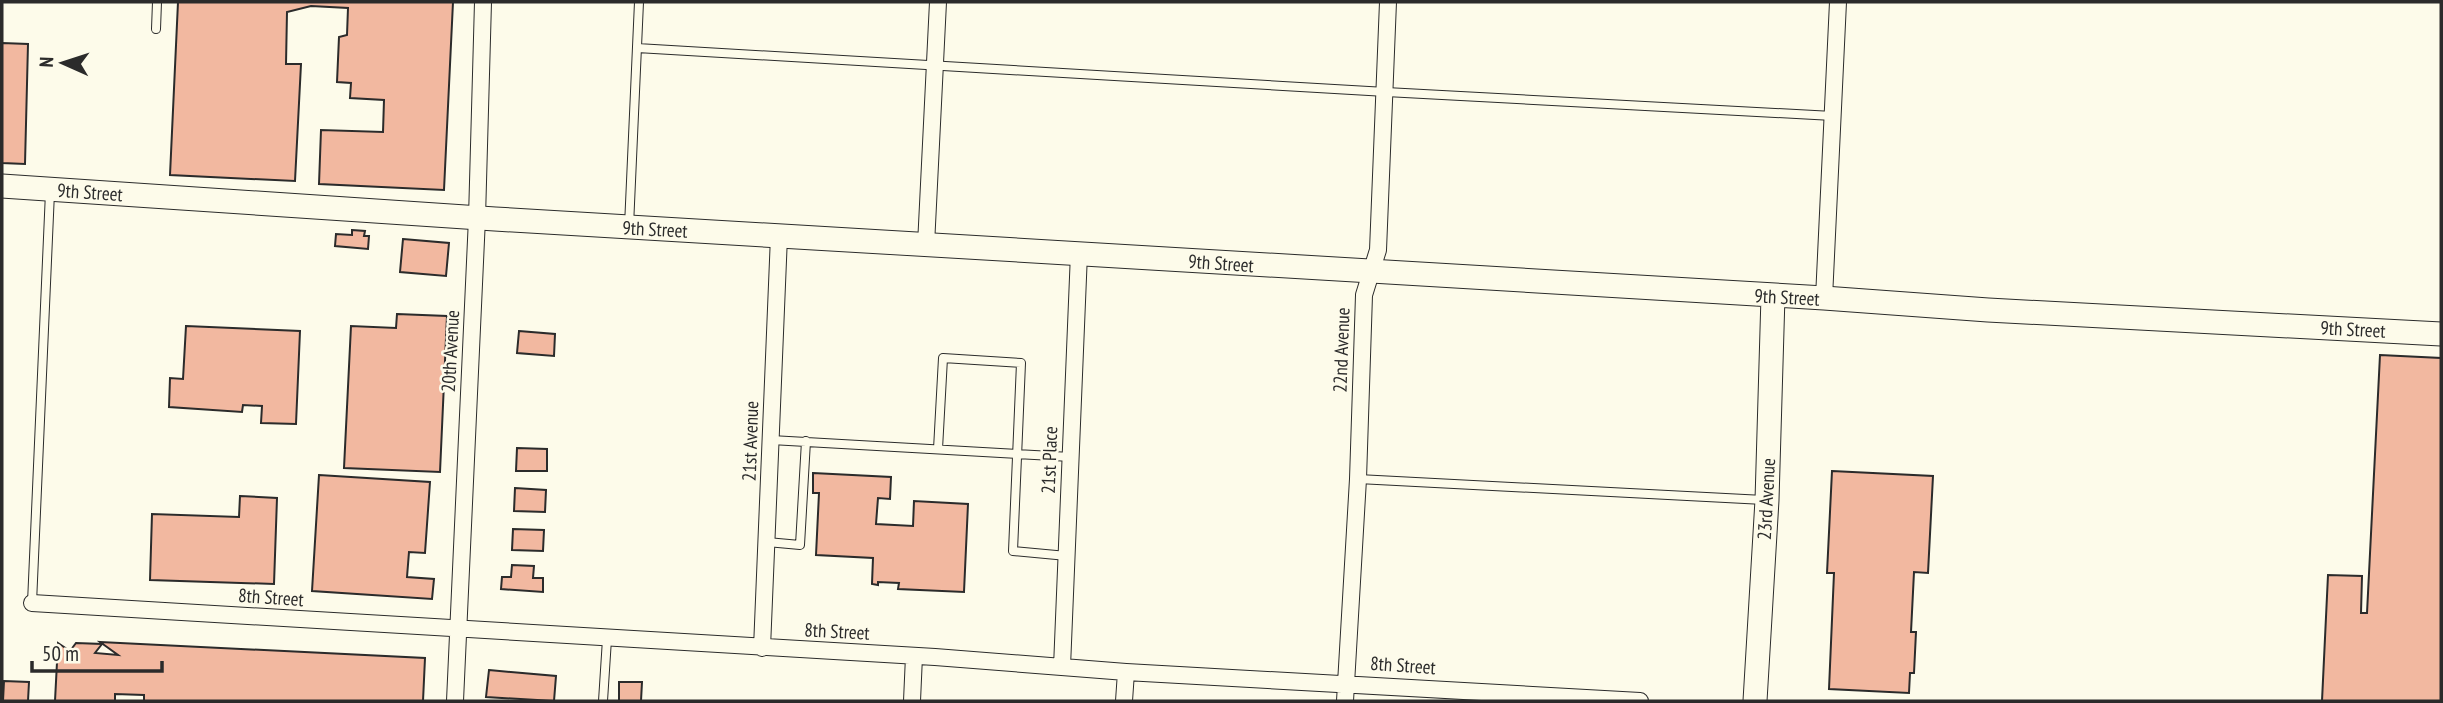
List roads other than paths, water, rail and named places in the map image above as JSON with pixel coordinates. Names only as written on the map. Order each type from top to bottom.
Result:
[{"type":"street","name":"20th Avenue","points":[[456,701],[477,218],[483,2]]},
{"type":"street","points":[[926,245],[937,2]]},
{"type":"street","name":"22nd Avenue","points":[[1345,701],[1358,479],[1364,295],[1378,250],[1388,2]]},
{"type":"street","points":[[1824,298],[1838,2]]},
{"type":"street","name":"9th Street","points":[[2,186],[477,218],[1988,310],[2441,334]]},
{"type":"street","name":"21st Avenue","points":[[762,648],[779,236]]},
{"type":"street","name":"21st Place","points":[[1062,667],[1079,253]]},
{"type":"street","name":"23rd Avenue","points":[[1755,701],[1767,500],[1773,296]]},
{"type":"street","name":"8th Street","points":[[32,603],[914,656],[1126,672],[1640,701]]},
{"type":"street","points":[[912,701],[914,656]]},
{"type":"street","points":[[1124,701],[1126,672]]},
{"type":"lane","points":[[156,29],[157,2]]},
{"type":"lane","points":[[629,227],[639,2]]},
{"type":"lane","points":[[637,48],[1833,116]]},
{"type":"lane","points":[[32,603],[50,189]]},
{"type":"lane","points":[[938,449],[943,358],[1021,363],[1013,551],[1066,556]]},
{"type":"lane","points":[[771,440],[1070,457]]},
{"type":"lane","points":[[767,542],[800,545],[806,441]]},
{"type":"lane","points":[[1358,479],[1767,500]]},
{"type":"lane","points":[[603,701],[607,639]]}]
